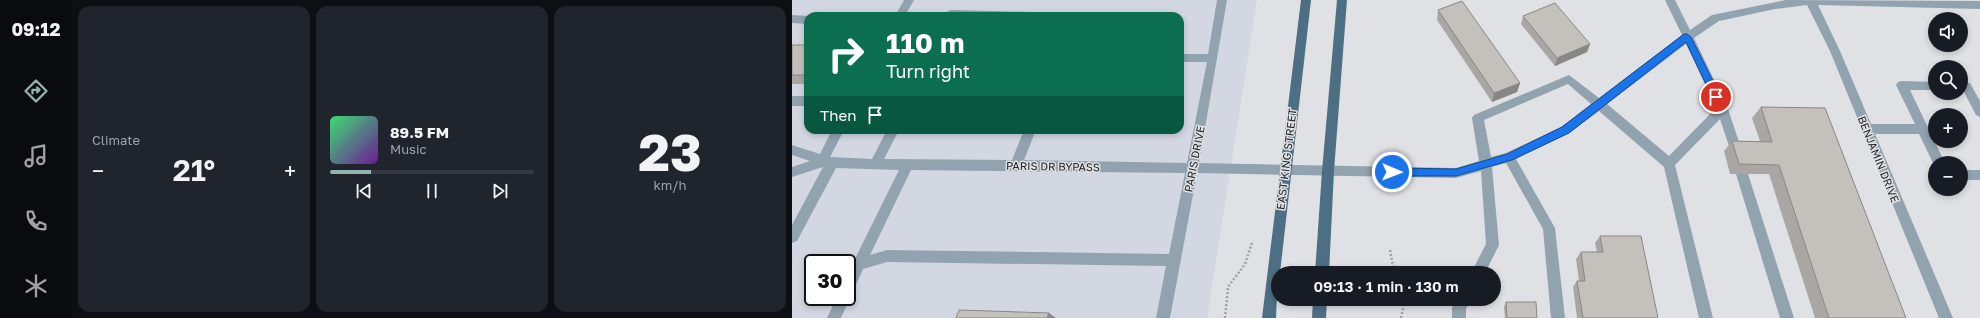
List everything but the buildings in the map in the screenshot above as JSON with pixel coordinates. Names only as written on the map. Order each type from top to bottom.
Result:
[{"type":"main road","name":"EAST KING STREET","points":[[1269,318],[1285,170],[1306,0]]},
{"type":"main road","points":[[1322,266],[1328,171],[1342,0]]},
{"type":"main road","points":[[1319,318],[1320,306]]},
{"type":"street","points":[[902,12],[908,0]]},
{"type":"street","name":"PARIS DRIVE","points":[[1163,318],[1214,58],[1222,0]]},
{"type":"street","points":[[1670,0],[1722,109],[1736,151]]},
{"type":"street","name":"PARIS DR BYPASS","points":[[792,172],[827,162],[907,166],[1016,165],[1456,172],[1509,158],[1565,130],[1687,37],[1716,18],[1810,0],[1980,5]]},
{"type":"street","name":"BENJAMIN DRIVE","points":[[1810,0],[1835,51],[1946,318]]},
{"type":"street","points":[[792,19],[804,20]]},
{"type":"street","points":[[1184,58],[1214,58]]},
{"type":"street","points":[[1482,266],[1493,245],[1486,164],[1478,118],[1569,79],[1669,164],[1706,318]]},
{"type":"street","points":[[1928,86],[1902,85],[1935,156]]},
{"type":"street","points":[[1968,90],[1980,112]]},
{"type":"street","points":[[792,101],[804,101]]},
{"type":"street","points":[[1669,164],[1722,109]]},
{"type":"street","points":[[1867,129],[1923,129]]},
{"type":"street","points":[[792,237],[827,162],[837,134]]},
{"type":"street","points":[[875,165],[891,134]]},
{"type":"street","points":[[1016,165],[1028,134]]},
{"type":"street","name":"PARIS DR BYPASS","points":[[792,150],[811,155],[827,162]]},
{"type":"street","points":[[1509,158],[1549,228],[1558,318]]},
{"type":"street","points":[[856,270],[907,166]]},
{"type":"street","points":[[1742,174],[1787,318]]},
{"type":"street","points":[[1968,174],[1980,175]]},
{"type":"street","points":[[859,264],[887,256],[1174,260]]},
{"type":"street","points":[[834,318],[840,306]]},
{"type":"street","points":[[1459,318],[1460,306]]},
{"type":"path","points":[[1225,318],[1228,287],[1245,264],[1252,243]]},
{"type":"path","points":[[1390,250],[1393,266]]},
{"type":"path","points":[[1401,318],[1403,306]]},
{"type":"shaded area","points":[[792,0],[1257,0],[1207,318],[792,318]]},
{"type":"route","points":[[1392,172],[1456,172],[1509,158],[1565,130],[1687,37],[1716,97]]}]
